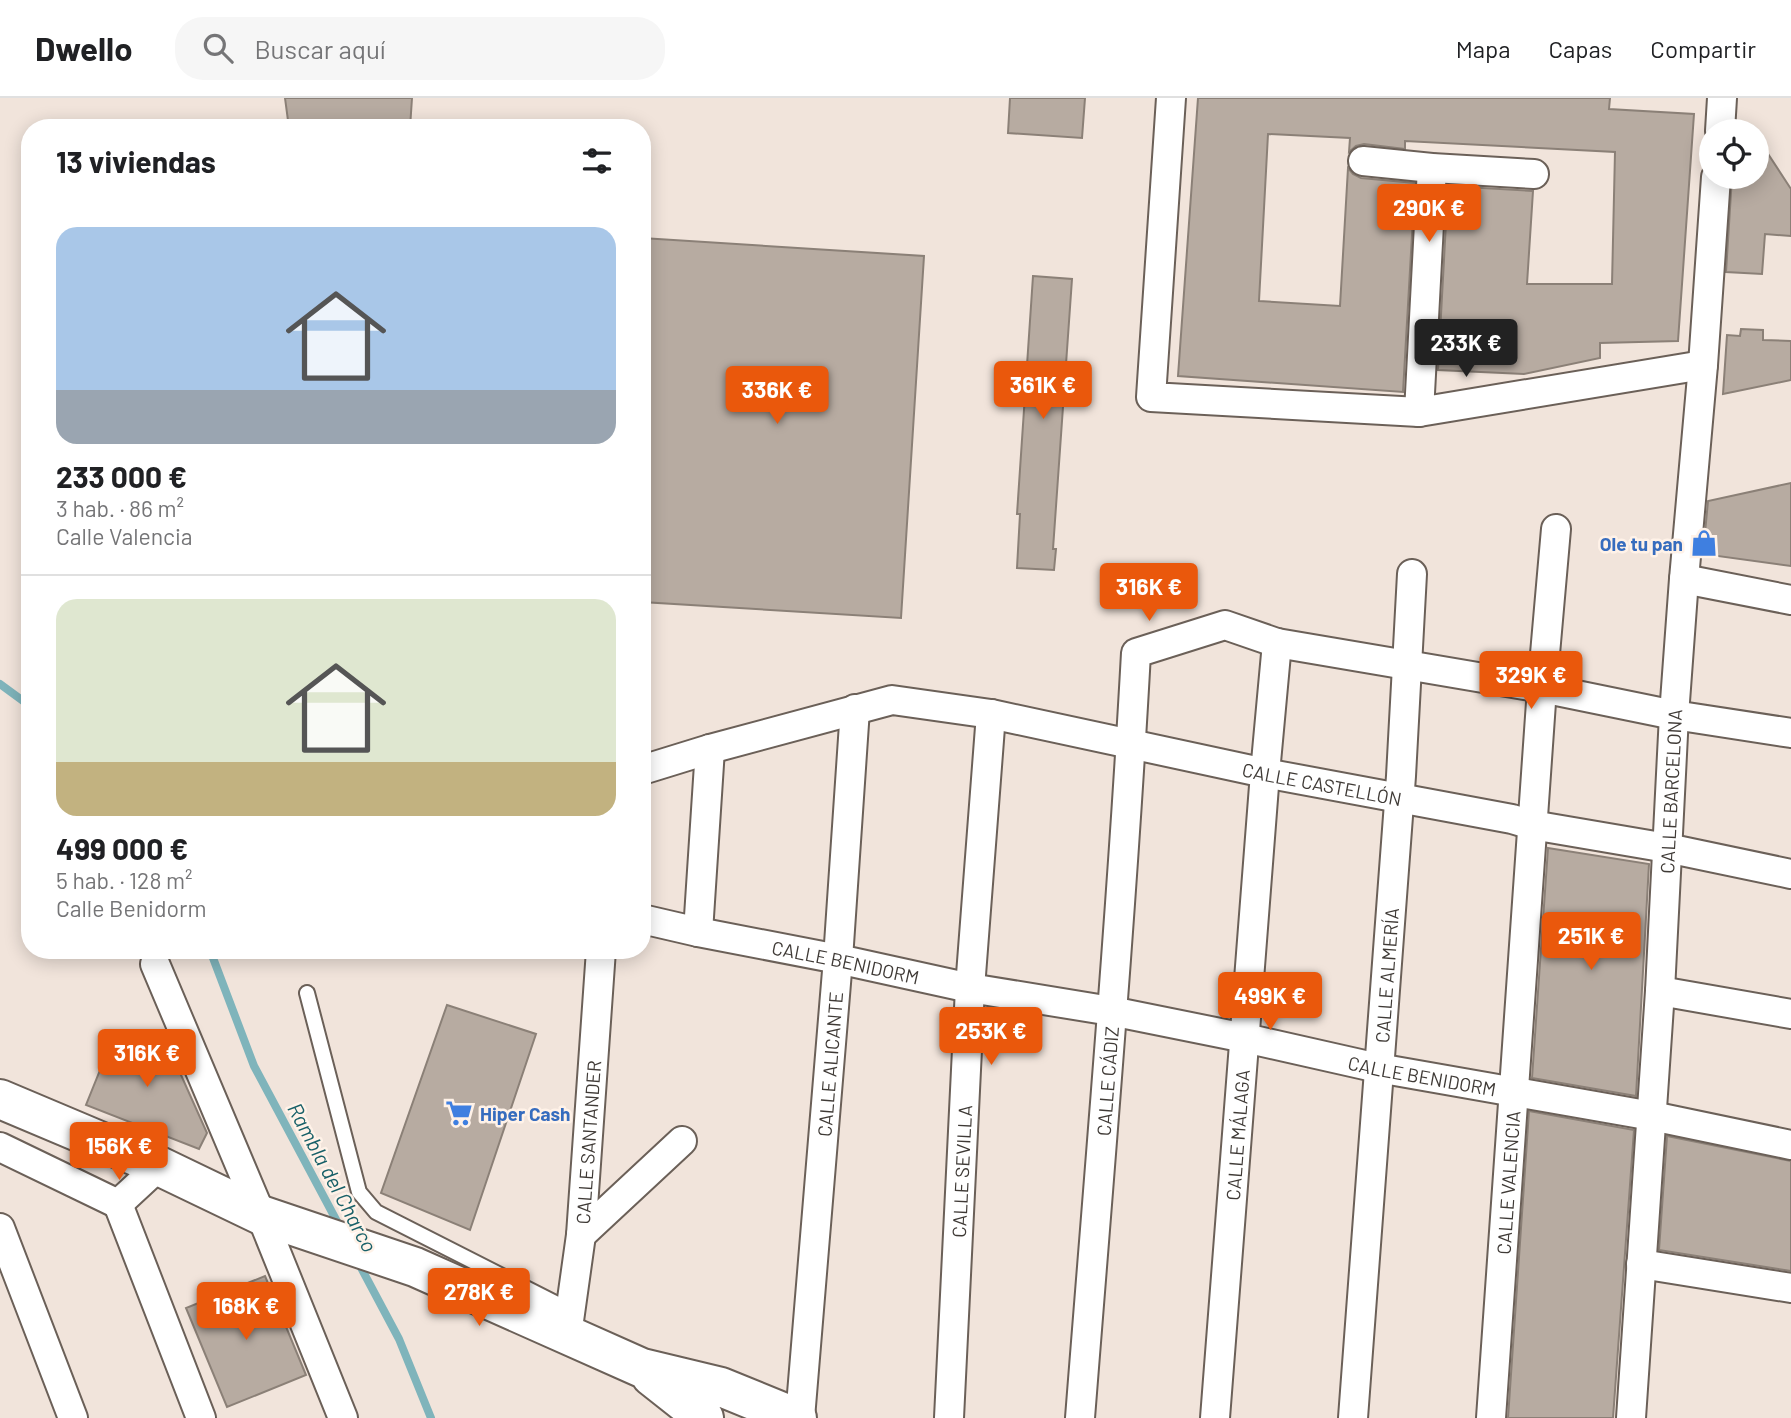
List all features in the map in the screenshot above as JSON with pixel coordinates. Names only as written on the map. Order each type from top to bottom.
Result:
[{"type":"main road","points":[[0,1099],[159,1166],[270,1218],[415,1266],[568,1322],[642,1368],[704,1418]]},
{"type":"main road","points":[[642,1368],[721,1387],[799,1418]]},
{"type":"street","points":[[1171,98],[1151,397],[1419,412],[1703,365]]},
{"type":"street","points":[[1721,119],[1722,98]]},
{"type":"street","points":[[1363,161],[1535,174]]},
{"type":"street","points":[[1419,412],[1432,168]]},
{"type":"street","name":"CALLE BARCELONA","points":[[1631,1418],[1660,991],[1674,715],[1715,189]]},
{"type":"street","name":"CALLE VALENCIA","points":[[1491,1418],[1542,688],[1556,529]]},
{"type":"street","name":"CALLE ALMERÍA","points":[[1353,1418],[1399,798],[1412,575]]},
{"type":"street","points":[[1684,579],[1791,600]]},
{"type":"street","name":"CALLE CÁDIZ","points":[[1080,1418],[1136,653],[1225,625],[1277,643]]},
{"type":"street","points":[[1277,643],[1542,688],[1674,715],[1791,733]]},
{"type":"street","name":"CALLE MÁLAGA","points":[[1215,1418],[1277,643]]},
{"type":"street","name":"CALLE CASTELLÓN","points":[[651,767],[892,700],[992,714],[1265,773],[1532,825],[1667,848],[1791,874]]},
{"type":"street","name":"CALLE ALICANTE","points":[[799,1418],[838,959],[855,709]]},
{"type":"street","name":"CALLE SEVILLA","points":[[949,1418],[970,988],[992,714]]},
{"type":"street","points":[[698,932],[710,749]]},
{"type":"street","name":"CALLE BENIDORM","points":[[651,921],[970,988],[1111,1012],[1378,1068],[1652,1116],[1791,1145]]},
{"type":"street","name":"CALLE SANTANDER","points":[[568,1322],[580,1235],[600,959]]},
{"type":"street","points":[[155,964],[270,1218],[343,1418]]},
{"type":"street","points":[[1660,991],[1791,1014]]},
{"type":"street","points":[[580,1235],[682,1141]]},
{"type":"street","points":[[0,1147],[118,1203],[201,1418]]},
{"type":"street","points":[[118,1203],[159,1166]]},
{"type":"street","points":[[0,1228],[72,1418]]},
{"type":"street","points":[[1641,1264],[1791,1288]]},
{"type":"lane","points":[[307,993],[359,1192],[376,1212],[568,1322]]},
{"type":"building","points":[[285,98],[412,98],[411,119],[288,119]]},
{"type":"building","points":[[1010,98],[1085,98],[1082,138],[1008,133]]},
{"type":"building","points":[[1198,98],[1610,98],[1609,109],[1694,114],[1678,341],[1600,343],[1600,358],[1524,374],[1438,370],[1448,186],[1533,191],[1527,284],[1612,284],[1615,152],[1405,141],[1405,149],[1364,144],[1349,152],[1350,138],[1268,134],[1259,301],[1340,306],[1348,168],[1361,178],[1415,183],[1403,392],[1178,376]]},
{"type":"building","points":[[1769,155],[1791,189],[1791,236],[1765,234],[1762,274],[1726,272],[1731,189],[1769,189]]},
{"type":"building","points":[[651,239],[924,256],[901,618],[651,603]]},
{"type":"building","points":[[1033,276],[1072,279],[1053,549],[1056,549],[1054,570],[1017,568],[1020,514],[1017,514]]},
{"type":"building","points":[[1741,329],[1763,330],[1763,340],[1791,341],[1791,380],[1723,394],[1727,335],[1740,336]]},
{"type":"building","points":[[1791,483],[1791,566],[1703,554],[1708,501]]},
{"type":"building","points":[[1548,848],[1649,864],[1636,1096],[1532,1078]]},
{"type":"building","name":"Hiper Cash","points":[[447,1005],[536,1034],[470,1230],[381,1193]]},
{"type":"building","points":[[115,1033],[164,1037],[207,1133],[199,1149],[86,1105]]},
{"type":"building","points":[[1529,1111],[1634,1130],[1613,1418],[1508,1418]]},
{"type":"building","points":[[1667,1136],[1791,1161],[1791,1271],[1659,1250]]},
{"type":"building","points":[[265,1276],[306,1375],[227,1407],[186,1308]]},
{"type":"waterway","name":"Rambla del Charco","points":[[0,684],[21,699]]},
{"type":"waterway","name":"Rambla del Charco","points":[[213,959],[254,1066],[341,1229]]},
{"type":"waterway","name":"Rambla del Charco","points":[[358,1262],[399,1339],[431,1418]]},
{"type":"place","name":"Ole tu pan","points":[[1704,543]]},
{"type":"place","name":"Hiper Cash","points":[[459,1113]]}]
